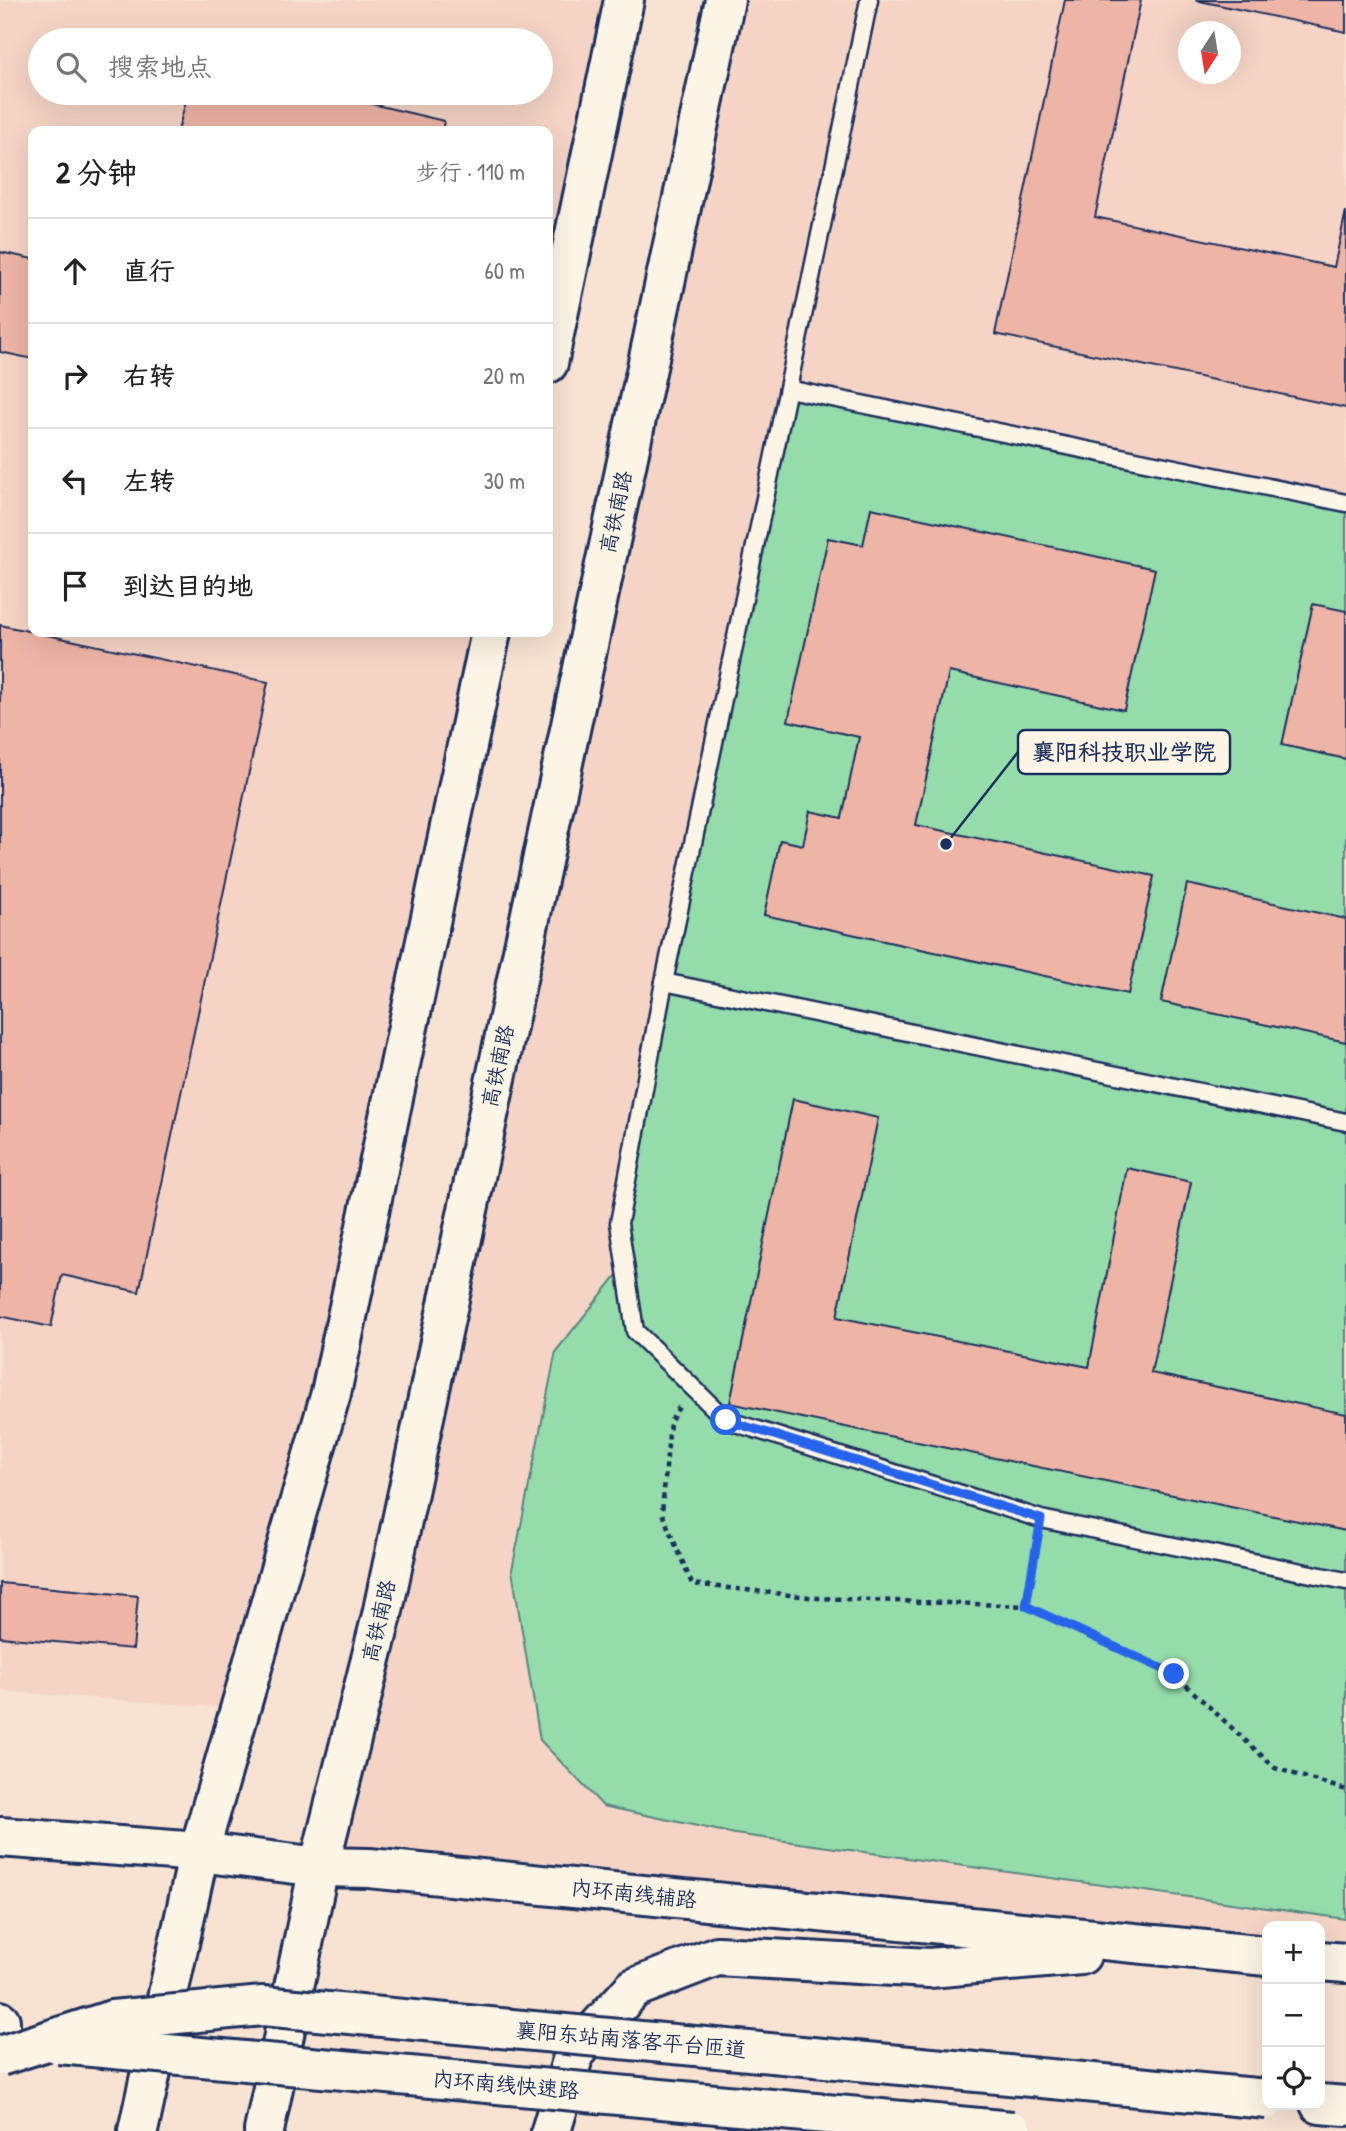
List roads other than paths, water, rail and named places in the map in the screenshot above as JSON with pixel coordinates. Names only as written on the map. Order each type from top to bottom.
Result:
[{"type":"main road","points":[[553,339],[624,0]]},
{"type":"main road","name":"高铁南路","points":[[264,2131],[318,1867],[384,1601],[725,0]]},
{"type":"main road","points":[[138,2131],[199,1852],[331,1393],[490,637]]},
{"type":"main road","name":"内环南线辅路","points":[[0,1837],[199,1852],[318,1867],[369,1868],[1262,1956]]},
{"type":"main road","points":[[551,2131],[574,2054],[634,1988],[717,1956],[929,1968],[1177,1947]]},
{"type":"main road","points":[[1325,1961],[1346,1963]]},
{"type":"main road","name":"襄阳东站南落客平台匝道","points":[[0,2056],[112,2020],[263,2006],[1262,2099]]},
{"type":"main road","points":[[0,2021],[0,2027]]},
{"type":"main road","name":"内环南线快速路","points":[[0,2039],[1012,2131]]},
{"type":"main road","points":[[1325,2104],[1346,2106]]},
{"type":"lane","points":[[869,0],[664,982],[620,1223],[635,1331],[726,1420],[1041,1519],[1346,1581]]},
{"type":"lane","points":[[788,389],[1346,503]]},
{"type":"lane","points":[[664,982],[1346,1122]]},
{"type":"place","name":"襄阳科技职业学院","points":[[946,844]]}]
